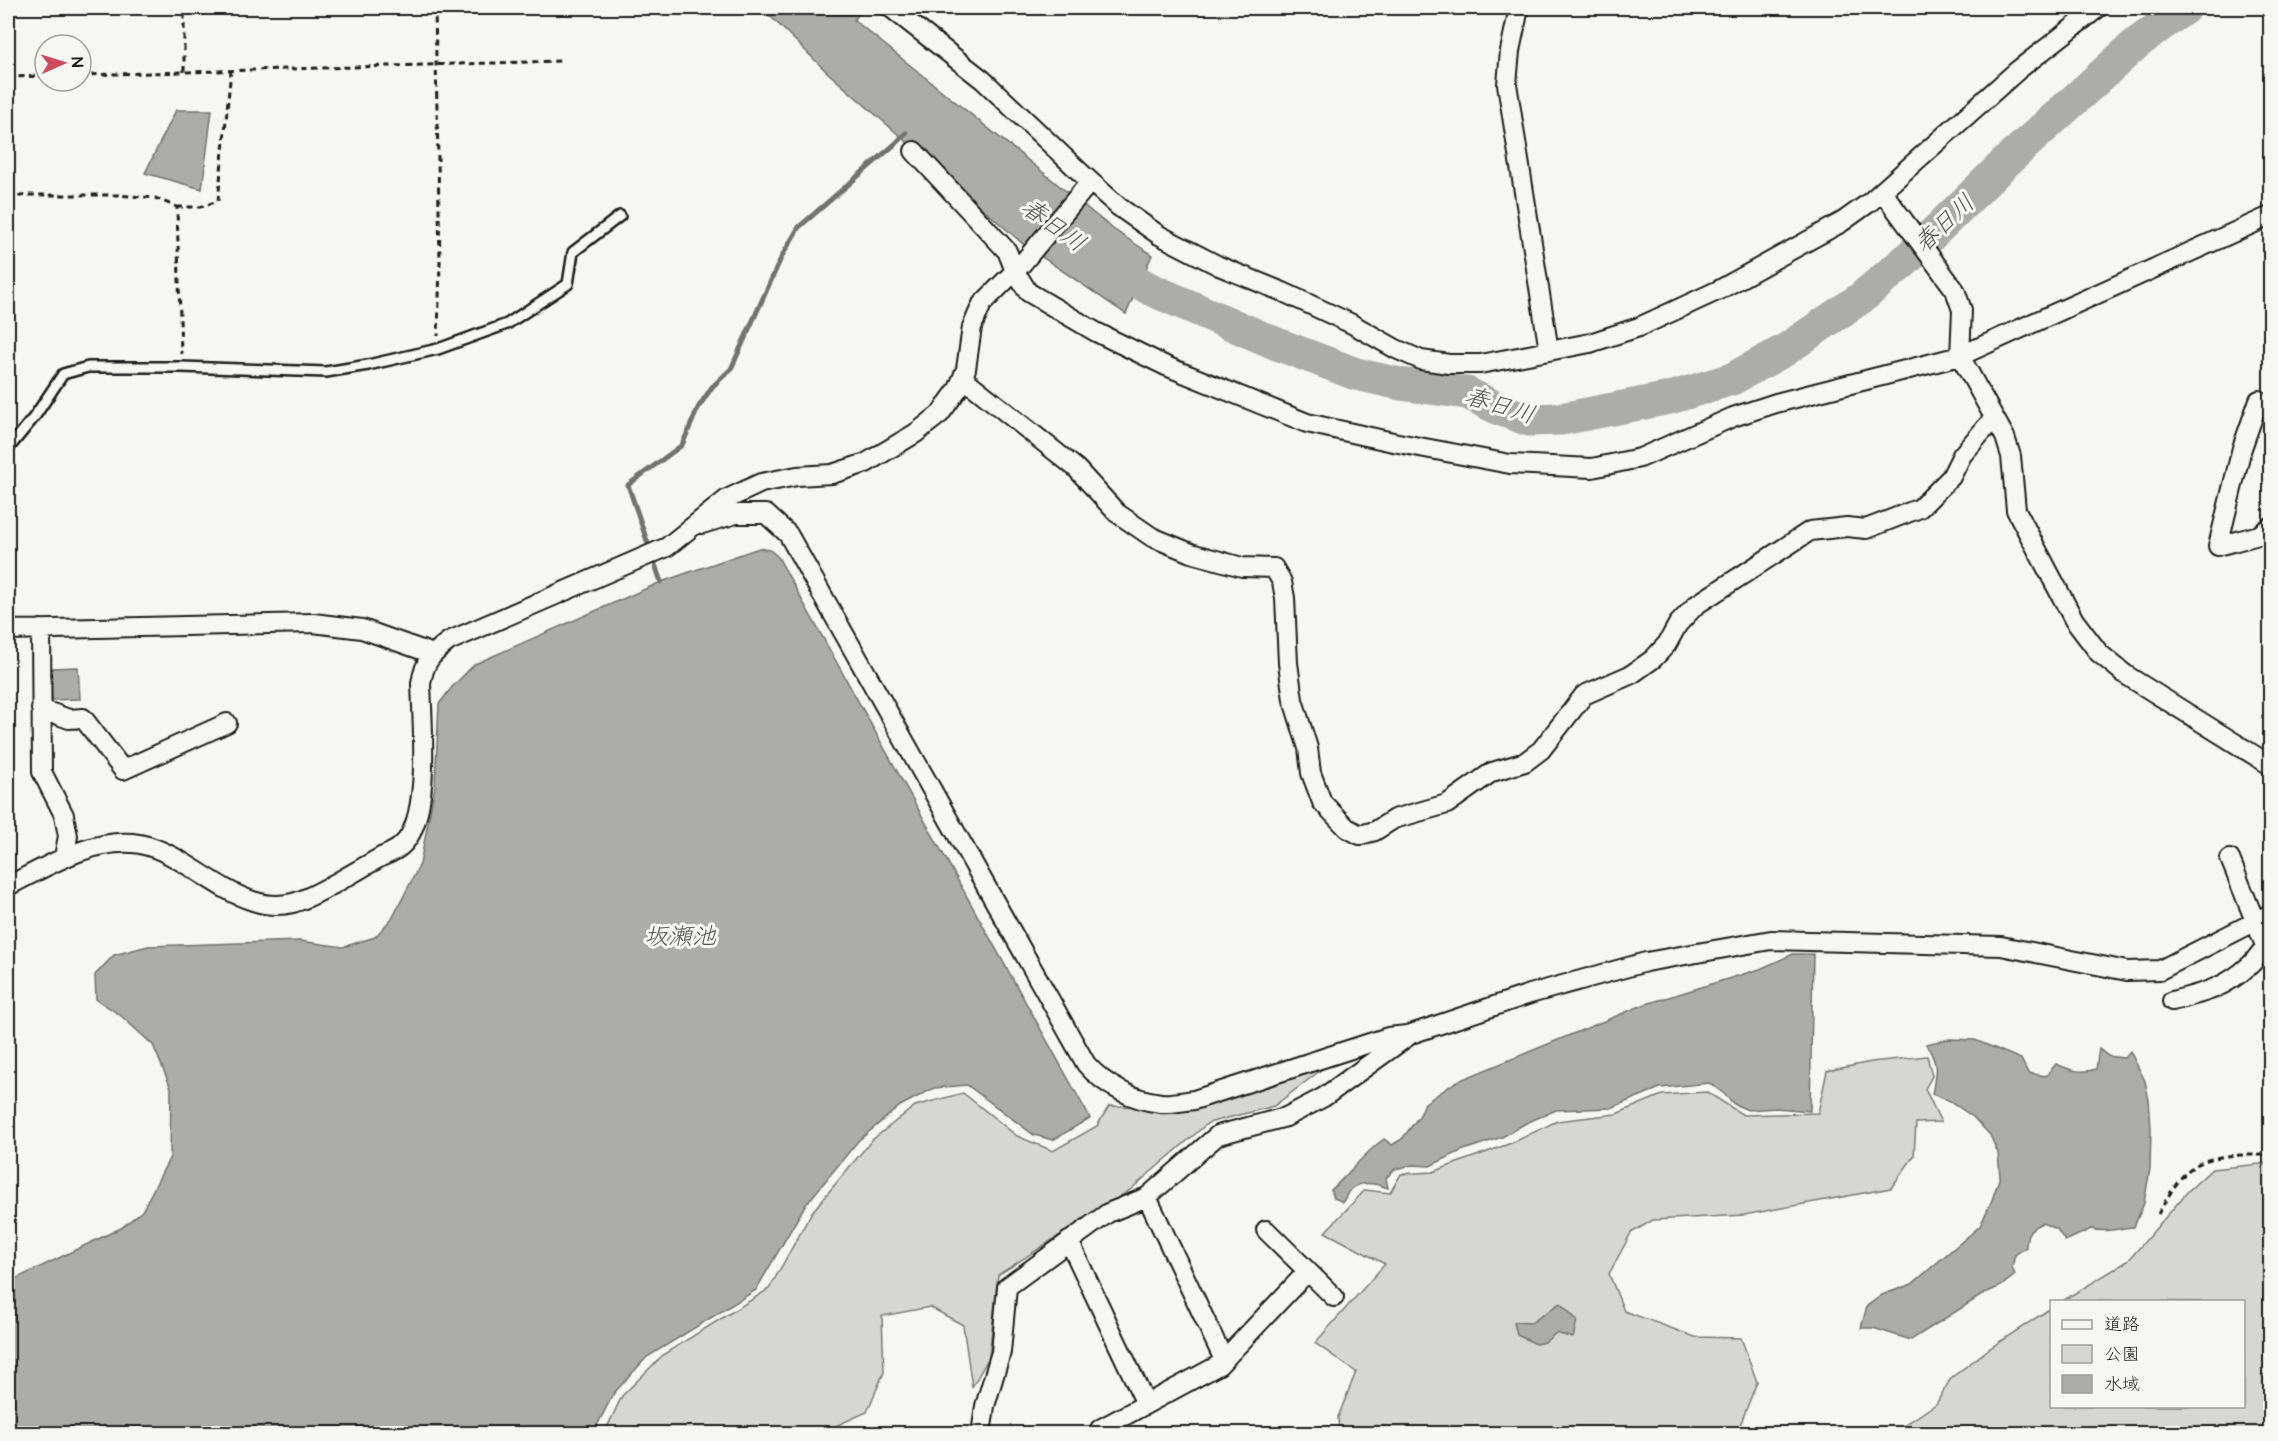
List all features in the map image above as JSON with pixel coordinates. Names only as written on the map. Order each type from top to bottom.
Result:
[{"type":"street","points":[[891,8],[983,80],[1088,184],[1159,235],[1186,251],[1283,292],[1421,360],[1449,364],[1480,364],[1590,343],[1639,327],[1719,290],[1842,222],[1882,191],[2018,70],[2098,8]]},
{"type":"street","points":[[1519,8],[1510,51],[1507,84],[1549,351]]},
{"type":"street","points":[[914,151],[1008,251],[1028,292],[1096,332],[1166,366],[1307,423],[1510,464],[1592,468],[1640,458],[1733,417],[1776,403],[1960,356],[2271,216]]},
{"type":"street","points":[[8,885],[64,857],[111,844],[140,844],[166,854],[229,891],[254,902],[281,906],[301,902],[402,846],[417,822],[422,778],[421,683],[424,666],[432,654],[449,641],[667,547],[727,499],[761,483],[797,476],[832,474],[866,463],[916,433],[939,414],[958,389],[966,369],[972,327],[982,304],[1018,268],[1088,184]]},
{"type":"street","points":[[1882,191],[1955,290],[1962,310],[1960,356],[2005,437],[2011,456],[2016,510],[2074,620],[2099,653],[2126,675],[2271,765]]},
{"type":"street","points":[[963,378],[1076,468],[1117,513],[1152,537],[1191,553],[1242,567],[1274,568],[1285,598],[1288,663],[1293,700],[1308,748],[1311,772],[1322,802],[1347,828],[1360,835],[1375,831],[1394,819],[1447,804],[1492,771],[1525,762],[1541,750],[1584,695],[1632,674],[1653,659],[1667,644],[1678,624],[1696,605],[1810,531],[1866,529],[1920,508],[1951,477],[1962,455],[1994,418]]},
{"type":"street","points":[[2259,400],[2242,448],[2218,546],[2259,535],[2271,526]]},
{"type":"street","points":[[694,526],[736,514],[766,514],[788,534],[1086,1064],[1107,1083],[1130,1095],[1162,1103],[1194,1100],[1388,1037],[1411,1034],[1530,994],[1646,962],[1771,940],[2001,946],[2127,971],[2160,970],[2263,918]]},
{"type":"street","points":[[8,630],[313,623],[362,629],[432,654]]},
{"type":"street","points":[[41,629],[42,772],[64,815],[68,836],[64,857]]},
{"type":"street","points":[[41,710],[69,719],[83,718],[123,771],[227,723]]},
{"type":"street","points":[[2172,1001],[2217,989],[2269,951],[2263,918],[2230,859]]},
{"type":"street","points":[[981,1434],[985,1406],[1001,1352],[1007,1287],[1108,1213],[1147,1197],[1218,1135],[1286,1117],[1324,1097],[1411,1034]]},
{"type":"street","points":[[1147,1197],[1224,1360]]},
{"type":"street","points":[[1266,1230],[1306,1272],[1334,1297]]},
{"type":"street","points":[[1069,1241],[1146,1404]]},
{"type":"street","points":[[1102,1434],[1100,1429],[1219,1365],[1306,1272]]},
{"type":"lane","points":[[8,449],[35,416],[63,375],[88,367],[182,367],[326,372],[438,349],[507,324],[568,284],[573,252],[620,216]]},
{"type":"path","points":[[184,8],[184,72]]},
{"type":"path","points":[[435,8],[440,261],[438,349]]},
{"type":"path","points":[[93,75],[561,61]]},
{"type":"path","points":[[8,198],[27,195],[118,195],[155,198],[177,207],[200,207],[218,201],[231,70]]},
{"type":"path","points":[[8,77],[33,76]]},
{"type":"path","points":[[177,207],[182,367]]},
{"type":"path","points":[[2158,1214],[2182,1176],[2202,1161],[2240,1155],[2271,1155]]},
{"type":"green space","points":[[1927,1056],[1932,1076],[1925,1089],[1941,1122],[1916,1123],[1914,1156],[1891,1188],[1744,1215],[1653,1220],[1631,1233],[1609,1274],[1624,1311],[1695,1337],[1741,1338],[1757,1382],[1737,1433],[1339,1433],[1338,1417],[1356,1372],[1315,1343],[1385,1264],[1325,1232],[1365,1190],[1390,1193],[1401,1174],[1433,1172],[1514,1142],[1557,1121],[1616,1114],[1662,1095],[1707,1092],[1743,1115],[1818,1113],[1827,1071],[1871,1062]]},
{"type":"green space","points":[[1321,1070],[1274,1106],[1208,1123],[1130,1190],[998,1275],[989,1357],[972,1387],[963,1325],[930,1307],[882,1316],[884,1372],[867,1412],[820,1433],[604,1434],[622,1396],[664,1354],[769,1289],[812,1212],[872,1140],[915,1106],[963,1093],[1017,1136],[1053,1151],[1097,1126],[1109,1106],[1190,1108]]},
{"type":"green space","points":[[2270,1163],[2270,1433],[1901,1433],[1899,1429],[1936,1404],[1951,1378],[1990,1348],[2050,1309],[2050,1408],[2245,1408],[2245,1300],[2064,1300],[2128,1261],[2188,1191],[2212,1169]]},
{"type":"water","points":[[758,8],[859,8],[862,10],[854,20],[1113,229],[1152,255],[1126,314],[1023,244],[827,72],[772,18]]},
{"type":"water","points":[[176,110],[212,110],[202,189],[145,173]]},
{"type":"water","name":"坂瀬池","points":[[759,548],[770,550],[778,557],[1090,1118],[1053,1140],[1034,1135],[967,1085],[934,1088],[900,1106],[858,1141],[804,1207],[756,1290],[647,1357],[614,1393],[593,1433],[8,1433],[8,1286],[15,1279],[121,1228],[142,1211],[170,1157],[171,1088],[153,1045],[120,1015],[96,999],[95,975],[114,955],[148,946],[300,941],[343,947],[375,937],[393,917],[420,864],[435,786],[439,704],[452,687],[475,664],[661,582]]},
{"type":"water","points":[[78,667],[80,699],[52,700],[51,668]]},
{"type":"water","points":[[1793,954],[1813,954],[1810,1111],[1776,1108],[1748,1110],[1734,1104],[1709,1083],[1660,1088],[1611,1108],[1556,1110],[1502,1137],[1461,1151],[1430,1166],[1412,1165],[1395,1169],[1386,1178],[1388,1188],[1374,1184],[1361,1184],[1351,1190],[1343,1202],[1334,1198],[1331,1190],[1370,1150],[1384,1139],[1392,1145],[1402,1139],[1420,1115],[1425,1103],[1456,1082],[1643,1005],[1760,969]]},
{"type":"water","points":[[1949,1039],[1975,1040],[2021,1059],[2028,1073],[2046,1076],[2056,1064],[2076,1071],[2096,1069],[2099,1049],[2108,1056],[2124,1058],[2130,1051],[2145,1081],[2149,1100],[2150,1169],[2144,1203],[2134,1227],[2091,1229],[2065,1241],[2057,1229],[2042,1223],[2038,1225],[2028,1235],[2026,1247],[2015,1255],[2012,1267],[2015,1275],[2001,1286],[1985,1293],[1911,1340],[1873,1328],[1861,1328],[1867,1306],[1882,1295],[1912,1284],[1980,1226],[2000,1176],[1998,1153],[1990,1135],[1973,1117],[1950,1101],[1932,1094],[1935,1063],[1926,1044]]},
{"type":"water","points":[[1560,1303],[1577,1320],[1573,1338],[1556,1333],[1545,1342],[1536,1344],[1517,1335],[1514,1322],[1531,1323]]},
{"type":"waterway","name":"春日川","points":[[1101,261],[1150,289],[1277,344],[1356,374],[1400,384],[1467,393],[1499,409],[1529,420],[1561,419],[1670,398],[1732,379],[1785,350],[1861,298],[1905,261],[2007,161],[2137,43],[2185,8]]},
{"type":"waterway","points":[[661,582],[628,485],[682,445],[698,408],[712,387],[731,369],[782,256],[799,227],[906,133]]}]
